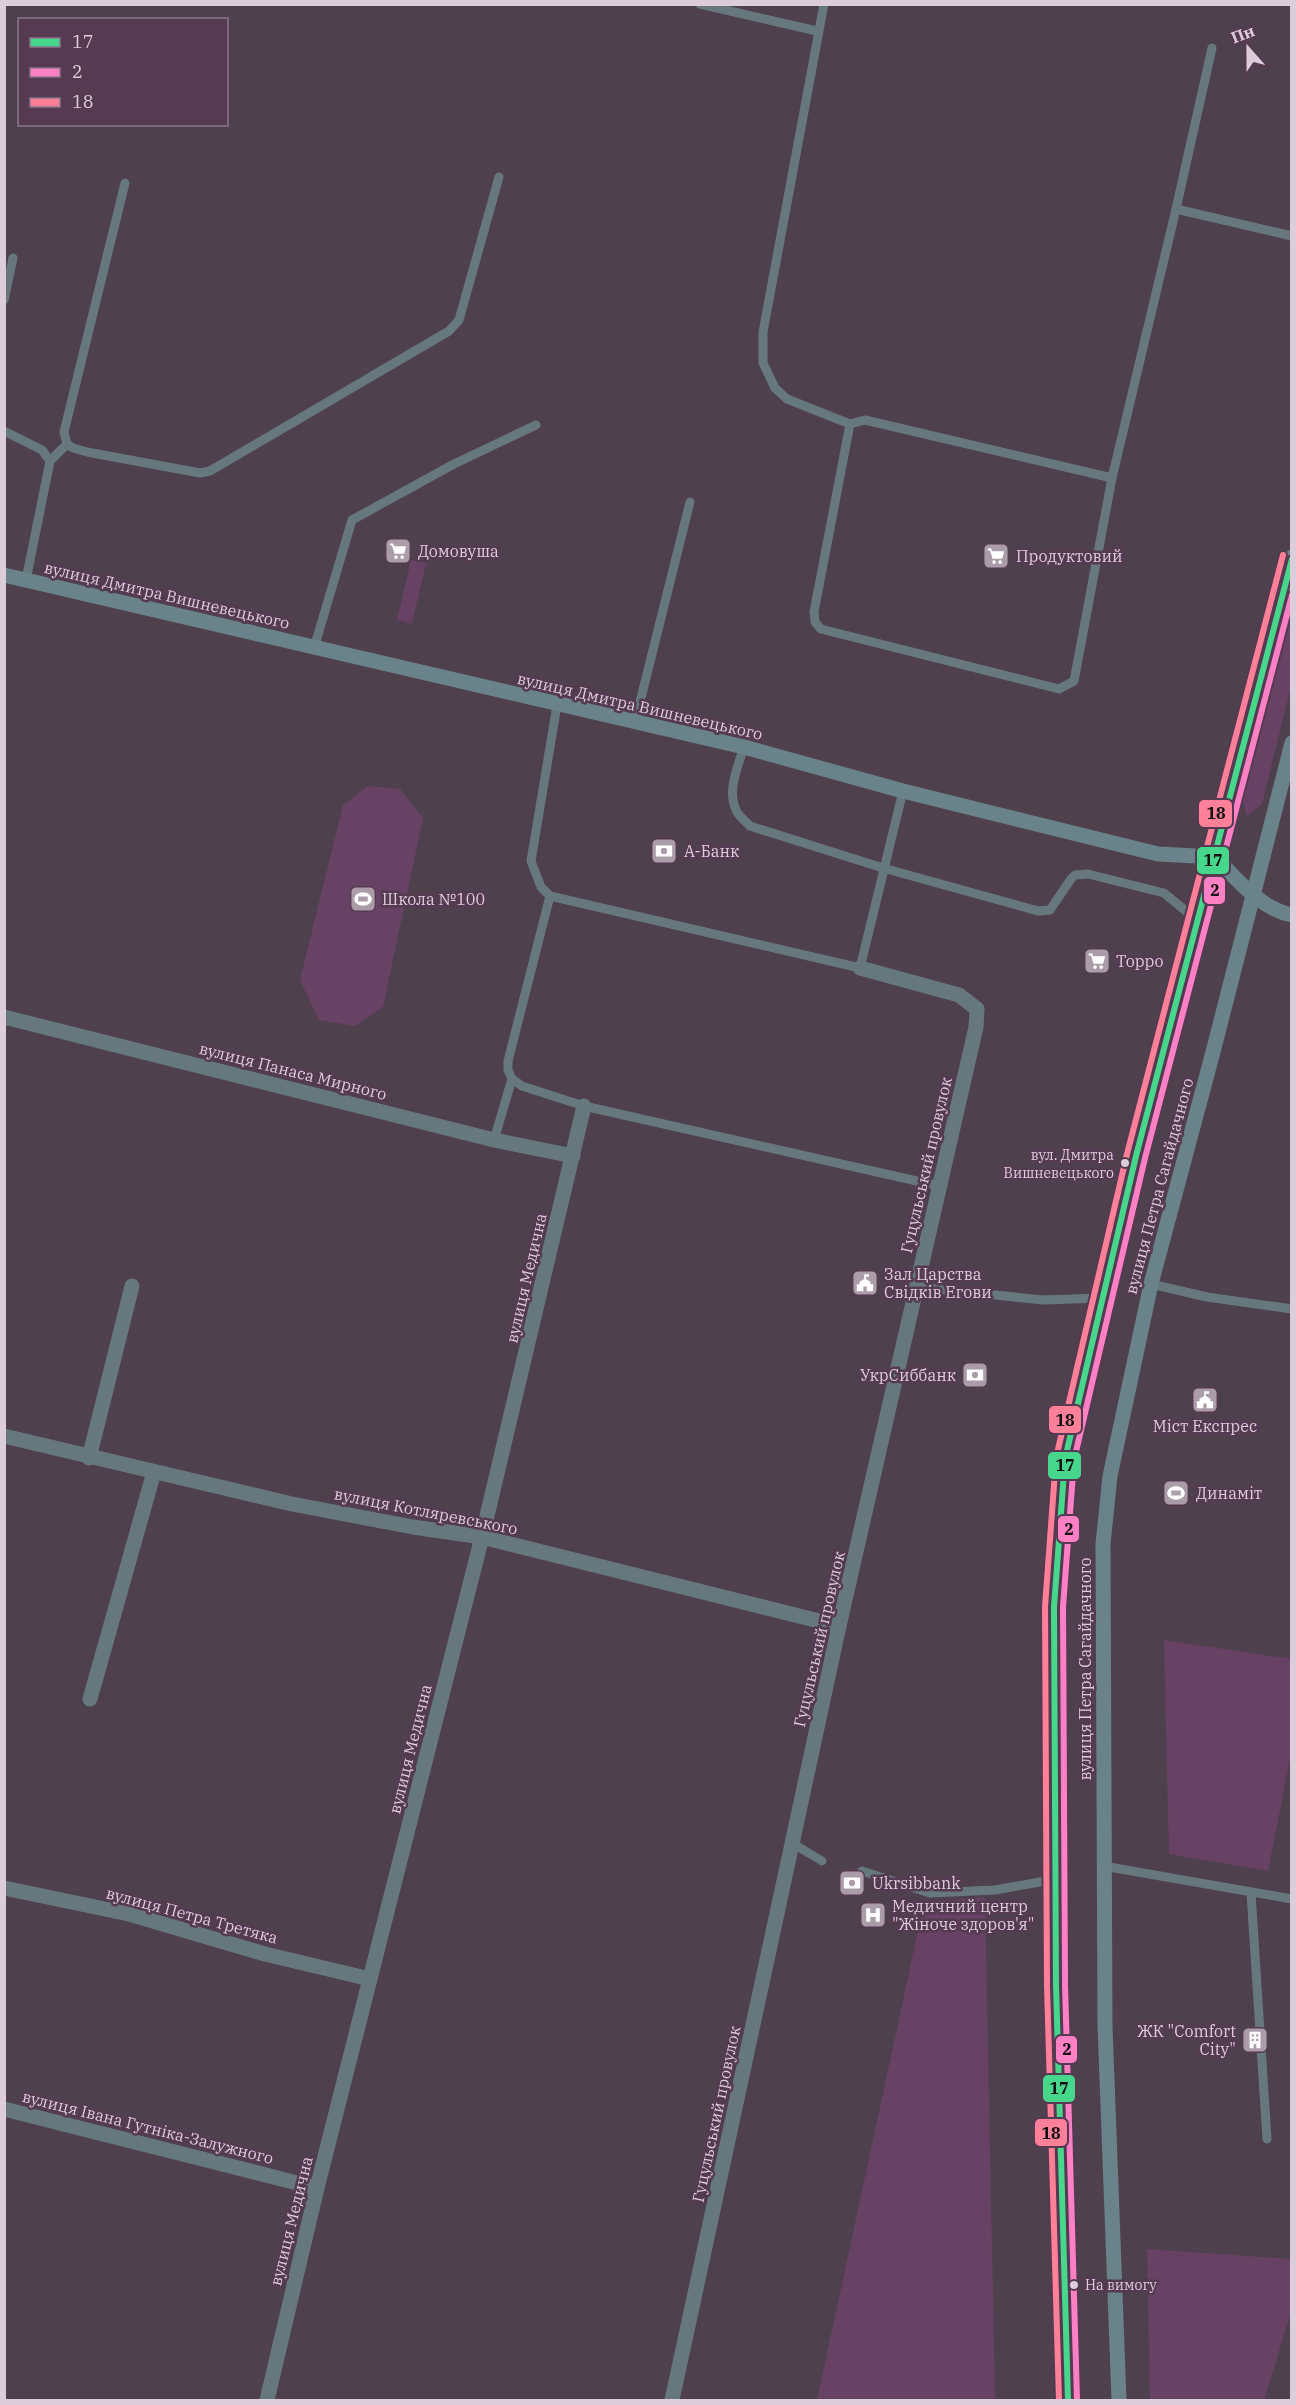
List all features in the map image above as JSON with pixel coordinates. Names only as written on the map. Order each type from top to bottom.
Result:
[{"type":"street","name":"вулиця Петра Сагайдачного","points":[[1068,2400],[1056,1985],[1054,1607],[1065,1459],[1136,1156],[1292,556]]},
{"type":"street","name":"вулиця Дмитра Вишневецького","points":[[4,575],[744,747],[903,790],[1158,854],[1215,857]]},
{"type":"street","name":"вулиця Петра Сагайдачного","points":[[1119,2400],[1105,2026],[1102,1544],[1110,1476],[1151,1284],[1214,1052],[1292,743]]},
{"type":"street","points":[[1215,857],[1253,895],[1282,914],[1292,915]]},
{"type":"street","name":"Гуцульський провулок","points":[[672,2400],[839,1626],[976,1027],[977,1009],[959,994],[860,968]]},
{"type":"street","name":"вулиця Панаса Мирного","points":[[4,1017],[494,1140],[573,1156]]},
{"type":"street","name":"вулиця Медична","points":[[267,2400],[317,2188],[482,1537],[584,1106]]},
{"type":"street","points":[[90,1458],[132,1286]]},
{"type":"street","name":"вулиця Котляревського","points":[[4,1436],[292,1504],[413,1527],[482,1537],[839,1626]]},
{"type":"street","points":[[90,1699],[154,1472]]},
{"type":"street","name":"вулиця Петра Третяка","points":[[4,1888],[129,1914],[265,1954],[370,1979]]},
{"type":"street","name":"вулиця Івана Гутніка-Залужного","points":[[4,2109],[317,2188]]},
{"type":"lane","points":[[700,4],[817,31]]},
{"type":"lane","points":[[824,4],[817,31],[763,332],[763,363],[775,388],[787,399],[850,424],[865,420],[882,423],[1112,478]]},
{"type":"lane","points":[[850,424],[814,612],[817,626],[821,629],[1059,689],[1074,681],[1112,478],[1212,48]]},
{"type":"lane","points":[[125,183],[64,432],[67,444],[87,452],[205,473],[454,327],[459,320],[499,177]]},
{"type":"lane","points":[[1176,209],[1292,236]]},
{"type":"lane","points":[[4,300],[13,258]]},
{"type":"lane","points":[[314,648],[352,520],[454,464],[537,425]]},
{"type":"lane","points":[[4,431],[42,450],[50,461]]},
{"type":"lane","points":[[26,580],[50,461],[67,444]]},
{"type":"lane","points":[[635,722],[690,502]]},
{"type":"lane","points":[[557,705],[531,861],[541,887],[550,896],[860,968],[903,790]]},
{"type":"lane","points":[[744,747],[734,777],[733,790],[737,812],[750,826],[883,868],[1044,912],[1056,904],[1075,875],[1088,874],[1164,893],[1198,921]]},
{"type":"lane","points":[[550,896],[508,1061],[508,1070],[512,1079],[522,1086],[584,1106],[939,1186]]},
{"type":"lane","points":[[494,1140],[512,1079]]},
{"type":"lane","points":[[1151,1284],[1207,1297],[1292,1309]]},
{"type":"lane","points":[[917,1287],[955,1291]]},
{"type":"lane","points":[[995,1295],[1043,1300],[1103,1298]]},
{"type":"lane","points":[[792,1843],[822,1861]]},
{"type":"lane","points":[[1103,1866],[1292,1899]]},
{"type":"lane","points":[[862,1871],[930,1893],[995,1890],[1057,1879]]},
{"type":"lane","points":[[1251,1893],[1267,2139]]},
{"type":"shaded area","points":[[411,560],[426,563],[412,624],[397,620]]},
{"type":"shaded area","points":[[1291,603],[1291,686],[1262,804],[1247,816],[1242,799]]},
{"type":"shaded area","name":"Школа №100","points":[[368,786],[400,789],[423,818],[383,1007],[355,1026],[319,1020],[300,980],[343,805]]},
{"type":"shaded area","points":[[1164,1640],[1291,1659],[1291,1754],[1268,1871],[1169,1854]]},
{"type":"shaded area","points":[[985,1897],[995,2400],[817,2400],[924,1903]]},
{"type":"shaded area","points":[[1147,2249],[1291,2259],[1291,2312],[1264,2400],[1150,2400]]},
{"type":"transit line","name":"18","points":[[1059,2400],[1047,1985],[1045,1607],[1056,1458],[1127,1154],[1283,555]]},
{"type":"transit line","name":"17","points":[[1068,2400],[1056,1985],[1054,1607],[1065,1459],[1136,1156],[1292,559]]},
{"type":"transit line","name":"2","points":[[1077,2400],[1065,1985],[1063,1607],[1074,1460],[1145,1158],[1292,595]]},
{"type":"place","name":"Домовуша","points":[[398,551]]},
{"type":"place","name":"Продуктовий","points":[[996,556]]},
{"type":"place","name":"А-Банк","points":[[664,851]]},
{"type":"place","name":"Школа №100","points":[[363,899]]},
{"type":"place","name":"Торро","points":[[1097,961]]},
{"type":"place","name":"вул. Дмитра Вишневецького","points":[[1125,1163]]},
{"type":"place","name":"Зал Царства Свiдкiв Егови","points":[[865,1283]]},
{"type":"place","name":"УкрСиббанк","points":[[975,1375]]},
{"type":"place","name":"Міст Експрес","points":[[1205,1400]]},
{"type":"place","name":"Динаміт","points":[[1176,1493]]},
{"type":"place","name":"Ukrsibbank","points":[[852,1883]]},
{"type":"place","name":"Медичний центр \"Жіноче здоров'я\"","points":[[873,1915]]},
{"type":"place","name":"ЖК \"Comfort City\"","points":[[1255,2040]]},
{"type":"place","name":"На вимогу","points":[[1074,2285]]}]
